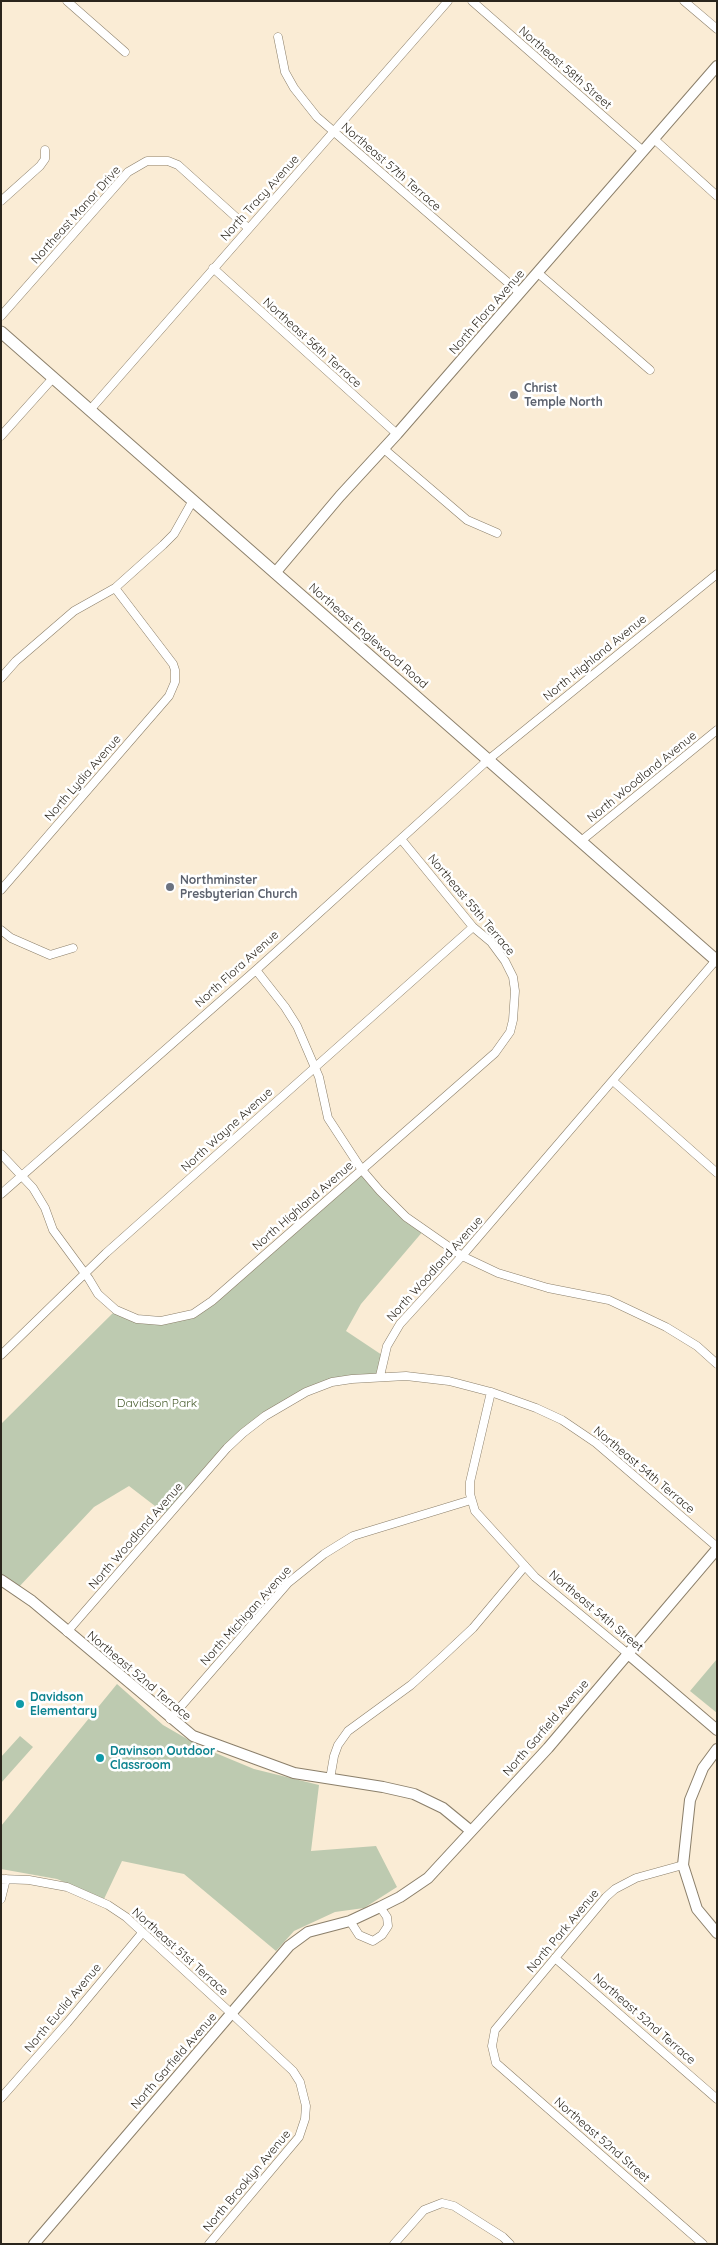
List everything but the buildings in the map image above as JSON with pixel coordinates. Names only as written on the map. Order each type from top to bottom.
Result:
[{"type":"main road","name":"Northeast Englewood Road","points":[[1,332],[192,502],[716,960]]},
{"type":"street","points":[[67,1],[126,52]]},
{"type":"street","name":"North Tracy Avenue","points":[[90,410],[448,1]]},
{"type":"street","name":"Northeast 58th Street","points":[[472,1],[644,151]]},
{"type":"street","points":[[684,1],[717,29]]},
{"type":"street","name":"Northeast 57th Terrace","points":[[278,37],[285,72],[294,88],[317,117],[520,293]]},
{"type":"street","name":"North Flora Avenue","points":[[275,573],[340,496],[397,434],[717,66]]},
{"type":"street","points":[[654,139],[717,196]]},
{"type":"street","points":[[1,201],[40,166],[45,159],[45,150]]},
{"type":"street","name":"Northeast Manor Drive","points":[[1,316],[128,172],[147,160],[163,160],[178,166],[248,228]]},
{"type":"street","name":"Northeast 56th Terrace","points":[[213,268],[397,434]]},
{"type":"street","points":[[538,273],[650,370]]},
{"type":"street","points":[[1,436],[53,378]]},
{"type":"street","points":[[384,448],[467,520],[497,533]]},
{"type":"street","points":[[1,678],[16,661],[74,611],[114,588],[174,534],[192,502]]},
{"type":"street","name":"North Highland Avenue","points":[[488,760],[717,574]]},
{"type":"street","name":"North Lydia Avenue","points":[[1,890],[169,696],[176,677],[172,664],[114,588]]},
{"type":"street","name":"North Woodland Avenue","points":[[581,841],[717,730]]},
{"type":"street","name":"North Flora Avenue","points":[[1,1194],[256,970],[488,760]]},
{"type":"street","name":"Northeast 55th Terrace","points":[[401,839],[473,927],[500,952],[510,969],[515,991],[514,1020]]},
{"type":"street","name":"North Wayne Avenue","points":[[1,1355],[85,1273],[473,927]]},
{"type":"street","points":[[1,930],[11,938],[50,955],[73,948]]},
{"type":"street","name":"North Woodland Avenue","points":[[67,1632],[227,1448],[243,1433],[289,1401],[323,1385],[380,1376],[387,1346],[400,1324],[462,1256],[716,960]]},
{"type":"street","points":[[256,970],[285,1006],[315,1066],[328,1118],[362,1170],[406,1217],[462,1256],[498,1273],[530,1283],[609,1300],[666,1326],[697,1346],[717,1364]]},
{"type":"street","name":"North Highland Avenue","points":[[1,1154],[40,1197],[53,1230],[106,1302],[126,1315],[155,1321],[183,1318],[212,1301],[495,1053],[507,1038],[514,1020]]},
{"type":"street","points":[[613,1081],[717,1173]]},
{"type":"street","name":"Northeast 54th Terrace","points":[[380,1376],[428,1378],[491,1392],[536,1408],[580,1431],[612,1456],[634,1478],[717,1548]]},
{"type":"street","points":[[471,1500],[470,1482],[491,1392]]},
{"type":"street","name":"Northeast 54th Street","points":[[471,1500],[478,1516],[525,1566],[555,1594],[717,1730]]},
{"type":"street","name":"North Michigan Avenue","points":[[170,1719],[288,1583],[324,1554],[353,1536],[471,1500]]},
{"type":"street","name":"North Garfield Avenue","points":[[34,2244],[298,1938],[320,1928],[350,1921],[400,1897],[428,1878],[548,1748],[717,1548]]},
{"type":"street","points":[[330,1779],[338,1745],[348,1731],[411,1684],[442,1657],[473,1628],[525,1566]]},
{"type":"street","name":"Northeast 52nd Terrace","points":[[1,1580],[32,1601],[170,1719],[193,1736],[254,1760],[294,1773],[383,1787],[414,1794],[442,1808],[471,1831]]},
{"type":"street","points":[[717,1749],[703,1768],[690,1800],[683,1865],[697,1909],[717,1933]]},
{"type":"street","name":"North Park Avenue","points":[[492,2050],[495,2030],[615,1889],[636,1878],[683,1865]]},
{"type":"street","points":[[1,1899],[4,1879]]},
{"type":"street","name":"Northeast 51st Terrace","points":[[4,1879],[57,1885],[88,1894],[126,1917],[293,2071],[300,2082],[306,2102]]},
{"type":"street","points":[[350,1921],[359,1935],[374,1941],[382,1935],[388,1926],[387,1917],[380,1907]]},
{"type":"street","name":"North Euclid Avenue","points":[[1,2098],[142,1933]]},
{"type":"street","name":"Northeast 52nd Terrace","points":[[555,1958],[717,2099]]},
{"type":"street","name":"Northeast 52nd Street","points":[[492,2050],[496,2063],[703,2244]]},
{"type":"street","name":"North Brooklyn Avenue","points":[[209,2244],[299,2137],[305,2119],[306,2102]]},
{"type":"street","points":[[394,2244],[424,2210],[430,2206],[442,2204],[454,2206],[510,2244]]},
{"type":"green space","name":"Davidson Park","points":[[362,1170],[424,1230],[361,1304],[346,1331],[385,1357],[380,1376],[352,1379],[306,1392],[243,1433],[168,1516],[129,1486],[94,1507],[17,1589],[1,1580],[1,1424],[116,1310],[137,1319],[183,1318],[220,1293]]},
{"type":"green space","points":[[717,1659],[717,1713],[690,1691]]},
{"type":"green space","points":[[117,1684],[163,1725],[201,1747],[254,1769],[319,1785],[311,1851],[376,1846],[397,1887],[364,1908],[335,1912],[294,1931],[276,1951],[184,1874],[122,1861],[104,1899],[57,1879],[1,1869],[1,1826]]},
{"type":"green space","points":[[20,1736],[33,1747],[1,1783],[1,1757]]},
{"type":"place","name":"Christ Temple North","points":[[514,395]]},
{"type":"place","name":"Northminster Presbyterian Church","points":[[170,887]]},
{"type":"place","name":"Davidson Elementary","points":[[20,1704]]},
{"type":"place","name":"Davinson Outdoor Classroom","points":[[100,1758]]}]
